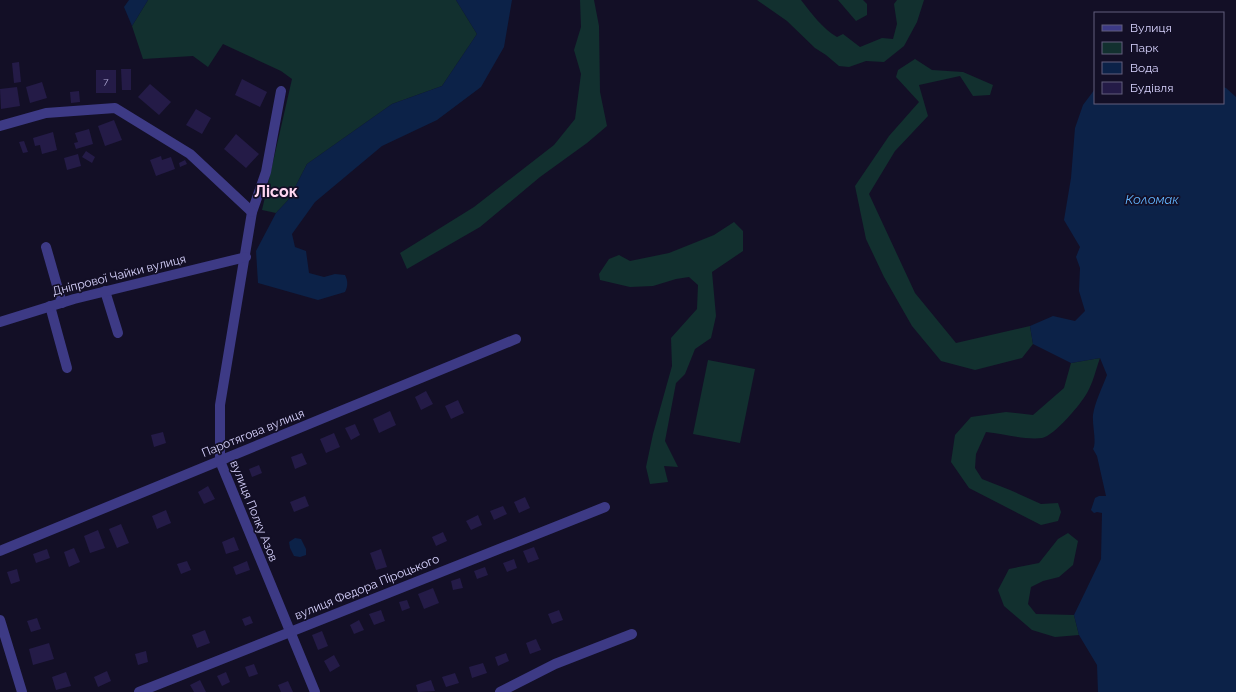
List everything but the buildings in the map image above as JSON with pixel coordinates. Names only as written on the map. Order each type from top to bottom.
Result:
[{"type":"street","name":"вулиця Полку Азов","points":[[281,91],[266,172],[252,212],[246,257],[220,405],[220,461],[314,692]]},
{"type":"street","points":[[0,126],[46,113],[116,108],[190,154],[252,212]]},
{"type":"street","points":[[46,247],[62,303]]},
{"type":"street","name":"Дніпрової Чайки вулиця","points":[[0,322],[105,291],[246,257]]},
{"type":"street","points":[[105,291],[118,333]]},
{"type":"street","points":[[50,306],[67,368]]},
{"type":"street","name":"Паротягова вулиця","points":[[0,551],[516,339]]},
{"type":"street","name":"вулиця Федора Піроцького","points":[[139,692],[606,507]]},
{"type":"street","points":[[0,620],[22,692]]},
{"type":"street","points":[[500,692],[555,664],[632,634]]},
{"type":"green space","points":[[148,0],[456,0],[477,34],[442,86],[392,104],[307,164],[289,199],[276,213],[262,210],[292,79],[281,71],[223,44],[208,67],[193,56],[143,59],[132,26]]},
{"type":"green space","points":[[580,0],[594,0],[599,26],[600,92],[607,126],[587,143],[540,177],[480,227],[407,269],[400,253],[474,207],[554,145],[575,119],[581,74],[574,50],[581,27]]},
{"type":"green space","points":[[757,0],[801,0],[818,20],[837,37],[843,34],[860,47],[882,38],[893,39],[897,24],[894,4],[897,0],[924,0],[917,22],[904,46],[884,62],[866,61],[849,67],[839,66],[815,48],[787,21]]},
{"type":"green space","points":[[838,0],[863,0],[867,4],[867,15],[856,21]]},
{"type":"green space","points":[[915,59],[932,70],[963,72],[993,85],[990,95],[973,96],[960,76],[919,85],[928,116],[895,151],[869,194],[915,293],[956,343],[1030,326],[1033,344],[1022,358],[975,370],[941,361],[912,326],[884,277],[866,239],[855,186],[889,136],[919,102],[896,77],[898,70]]},
{"type":"green space","points":[[734,222],[743,231],[743,251],[712,272],[716,316],[711,338],[695,349],[685,374],[676,383],[665,441],[678,467],[664,466],[668,482],[650,484],[646,467],[653,434],[672,366],[671,338],[697,309],[698,285],[689,277],[676,279],[653,286],[630,287],[600,280],[599,274],[609,259],[619,255],[630,261],[669,253],[714,235]]},
{"type":"green space","points":[[1100,358],[1091,385],[1084,398],[1067,419],[1053,432],[1042,438],[1022,438],[986,432],[976,454],[975,468],[982,479],[1041,504],[1058,503],[1061,512],[1058,521],[1041,525],[969,488],[951,462],[955,435],[971,417],[1006,412],[1033,415],[1064,388],[1071,363]]},
{"type":"green space","points":[[708,360],[755,369],[740,443],[693,434]]},
{"type":"green space","points":[[1068,533],[1078,541],[1073,565],[1059,577],[1043,581],[1031,587],[1028,604],[1036,614],[1074,615],[1079,635],[1055,637],[1032,630],[1004,606],[998,590],[1009,569],[1039,563],[1058,539]]},
{"type":"water","points":[[129,0],[148,0],[132,26],[124,7]]},
{"type":"water","points":[[456,0],[512,0],[504,47],[481,87],[437,120],[382,146],[315,202],[292,234],[295,247],[306,251],[309,273],[324,277],[335,274],[345,275],[347,279],[347,288],[345,292],[318,300],[258,283],[256,251],[276,213],[289,199],[307,164],[392,104],[442,86],[477,34]]},
{"type":"water","name":"Коломак","points":[[1224,87],[1236,97],[1236,692],[1098,692],[1097,665],[1079,635],[1074,615],[1101,559],[1102,513],[1094,513],[1091,510],[1095,498],[1099,496],[1106,496],[1097,456],[1093,449],[1095,442],[1093,415],[1107,375],[1100,358],[1071,363],[1033,344],[1030,326],[1053,316],[1075,321],[1085,311],[1079,291],[1080,268],[1076,257],[1080,247],[1064,220],[1071,178],[1075,128],[1083,105],[1094,90],[1094,104],[1224,104]]},
{"type":"water","points":[[295,538],[301,539],[306,549],[306,555],[300,557],[294,556],[289,542]]},
{"type":"district","name":"Лісок","points":[[276,191]]}]
